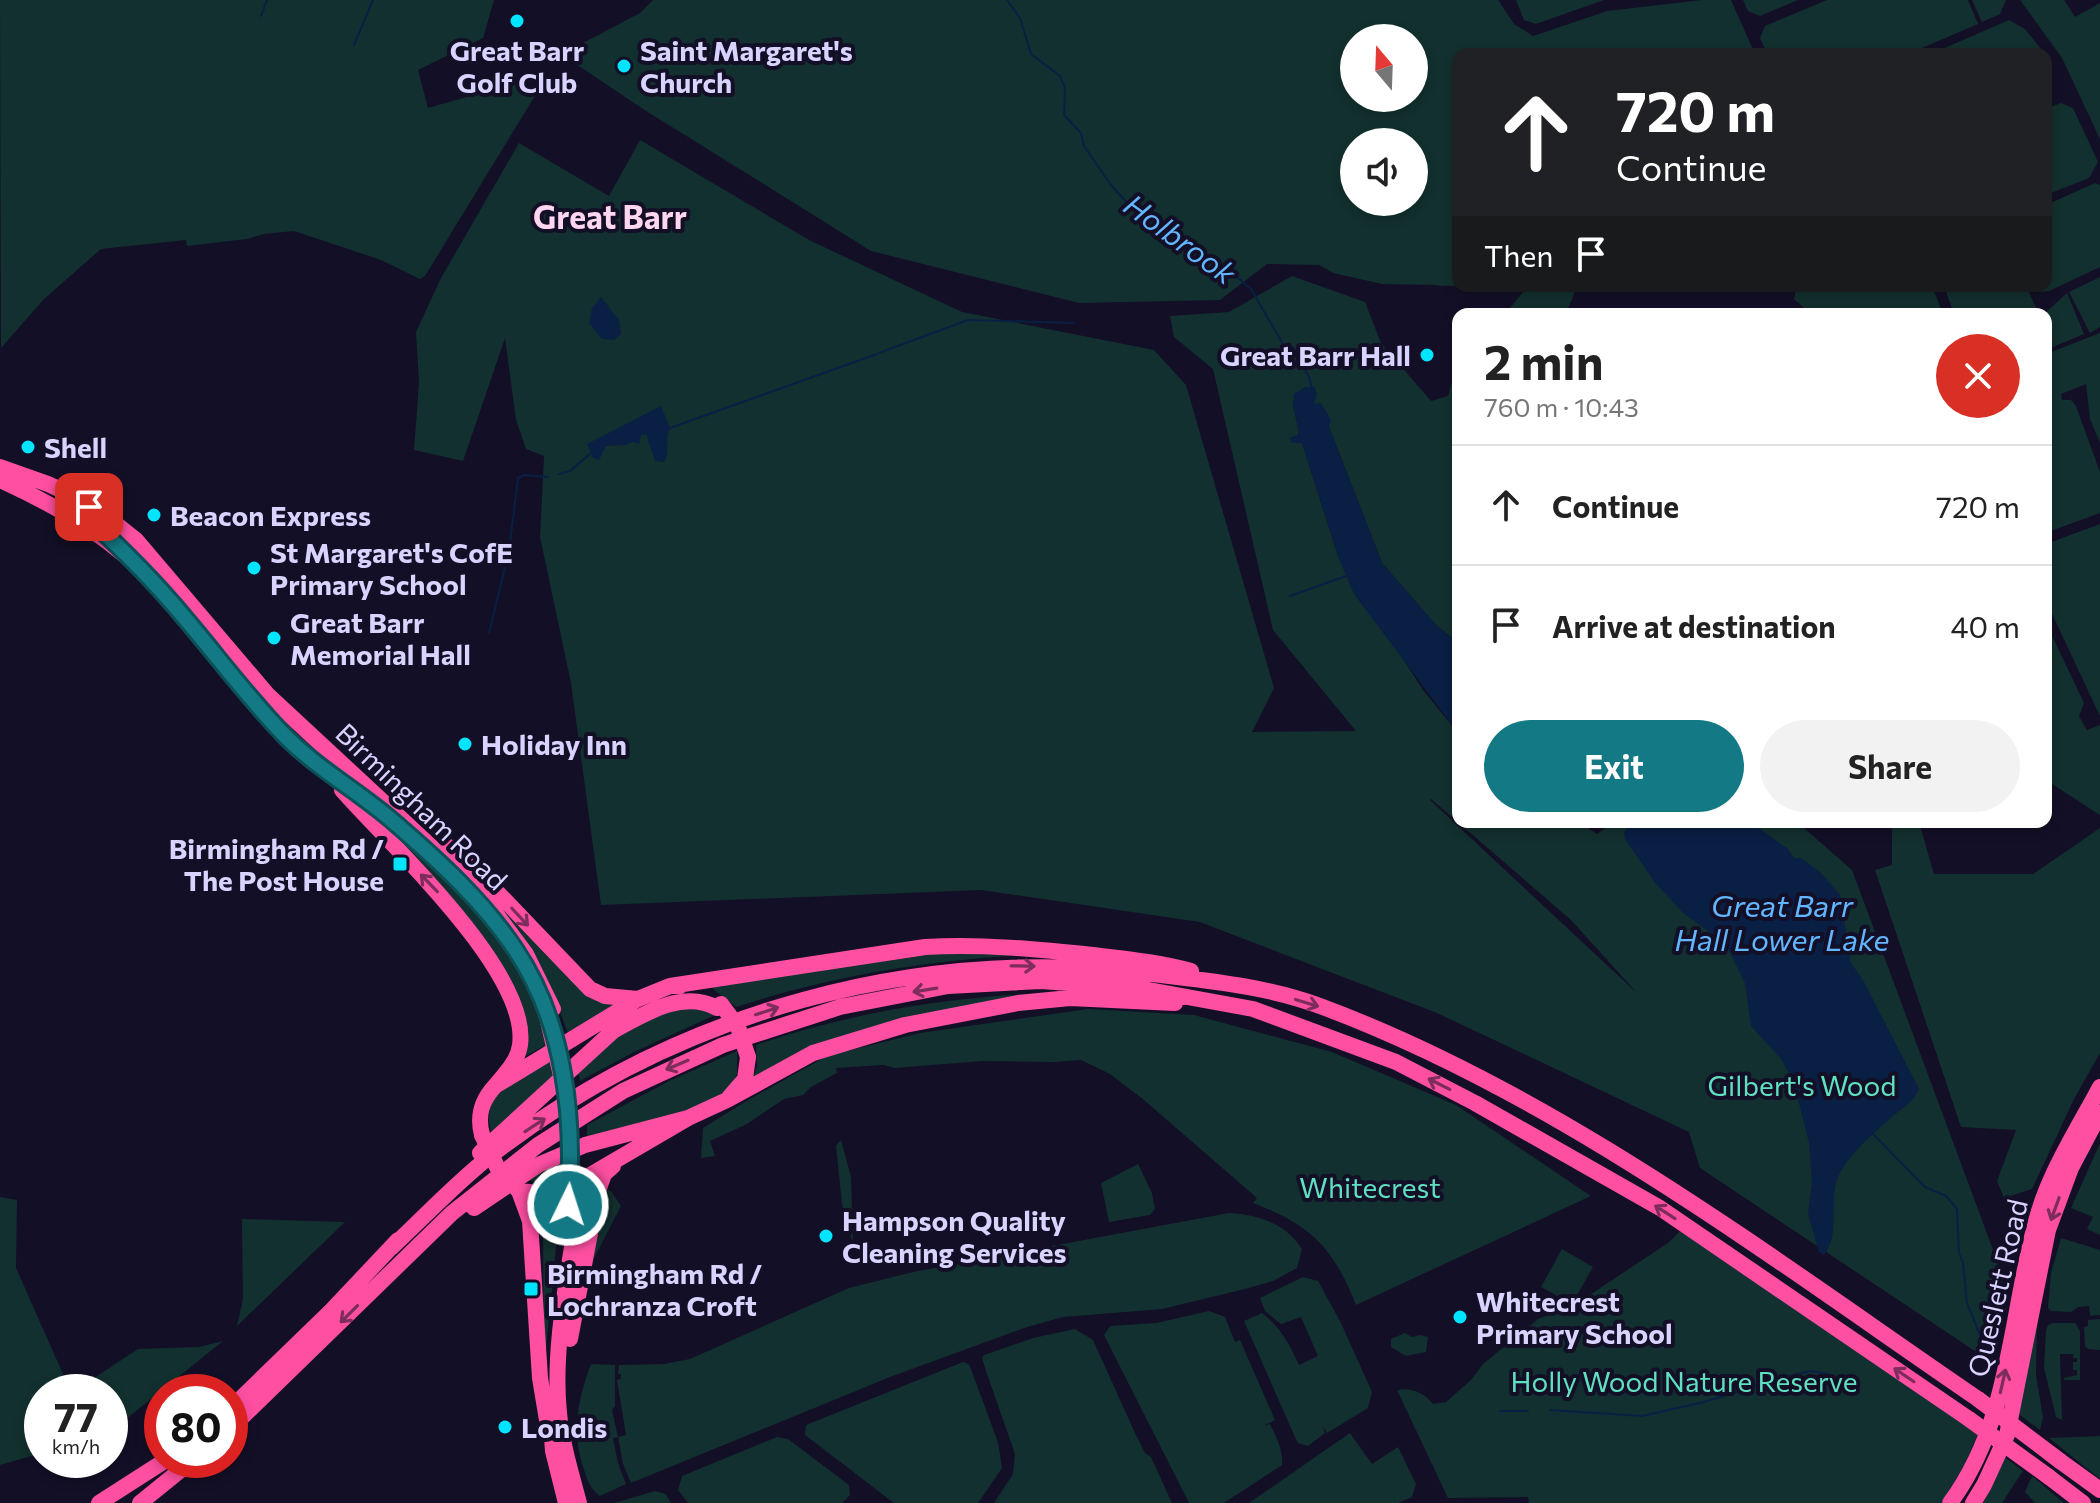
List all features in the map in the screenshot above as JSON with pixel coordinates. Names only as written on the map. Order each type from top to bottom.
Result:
[{"type":"highway","name":"Birmingham Road","points":[[0,467],[48,484],[97,508],[136,540],[267,694],[492,917],[516,950],[549,1009],[570,1128],[573,1202],[558,1386],[559,1412],[563,1445],[579,1503]]},
{"type":"highway","name":"Birmingham Road","points":[[0,480],[61,509],[114,545],[161,590],[250,699],[288,739],[321,766],[370,798]]},
{"type":"highway","points":[[114,545],[85,514],[97,508],[130,547],[129,559]]},
{"type":"highway","points":[[321,766],[448,902],[507,991],[521,1029],[520,1046],[510,1068],[482,1102],[479,1119],[482,1135],[498,1169],[519,1191],[530,1221],[540,1378],[550,1433]]},
{"type":"highway","points":[[370,798],[373,825]]},
{"type":"highway","points":[[370,798],[458,856],[590,989],[605,996],[638,999]]},
{"type":"highway","points":[[495,1086],[638,999],[670,986],[925,947],[995,945],[1167,964],[1317,1005],[1496,1085],[1675,1193],[1978,1399],[2100,1490]]},
{"type":"highway","points":[[248,1410],[487,1159],[595,1086],[701,1035],[794,1002],[921,974],[1009,966],[1135,972],[1256,988]]},
{"type":"highway","points":[[248,1392],[398,1254],[538,1145],[584,1114],[664,1070],[791,1021],[900,994],[948,986],[1053,982],[1138,988],[1253,1009],[1396,1062],[1660,1208],[1969,1419],[2083,1503]]},
{"type":"highway","points":[[670,986],[695,988],[719,1006],[738,1027],[748,1057],[745,1079],[727,1100]]},
{"type":"highway","points":[[519,1191],[549,1194],[563,1191],[688,1118],[813,1053],[905,1025],[1018,1003],[1070,998],[1253,1009]]},
{"type":"highway","points":[[398,1254],[439,1192],[613,1031],[681,1001],[697,1000],[719,1006]]},
{"type":"highway","name":"Queslett Road","points":[[1950,1503],[1982,1447],[1996,1406],[2035,1222],[2048,1185],[2100,1087]]},
{"type":"highway","name":"Queslett Road","points":[[1973,1503],[2007,1435],[2048,1230],[2071,1168],[2100,1113]]},
{"type":"highway","points":[[398,1254],[538,1165],[585,1145],[688,1118]]},
{"type":"highway","points":[[559,1412],[598,1191],[604,1174],[620,1158]]},
{"type":"highway","name":"Birmingham Road","points":[[566,1503],[550,1433],[551,1345],[573,1202]]},
{"type":"highway","points":[[99,1503],[144,1475]]},
{"type":"highway","points":[[116,1503],[146,1478]]},
{"type":"highway","points":[[140,1503],[171,1478]]},
{"type":"green space","name":"Great Barr Golf Club","points":[[0,0],[494,0],[483,38],[418,70],[428,108],[522,81],[525,90],[536,88],[536,94],[425,276],[420,279],[381,260],[294,231],[187,246],[186,240],[101,249],[44,299],[1,348]]},
{"type":"green space","points":[[653,0],[1498,0],[1514,24],[1533,36],[1607,11],[1702,0],[1731,0],[1752,48],[1452,48],[1452,285],[1382,284],[1333,273],[1319,265],[1267,264],[1220,300],[1079,303],[871,251],[570,60],[583,43],[640,13]]},
{"type":"green space","points":[[1516,0],[1604,0],[1536,24],[1524,20]]},
{"type":"green space","points":[[1743,0],[1798,0],[1760,16],[1748,11]]},
{"type":"green space","points":[[1827,0],[1968,0],[1978,24],[1922,48],[1764,48],[1760,38],[1765,26]]},
{"type":"green space","points":[[1972,0],[2006,0],[2000,14],[1982,22]]},
{"type":"green space","points":[[2020,0],[2064,0],[2075,17],[2100,3],[2100,139],[2062,58]]},
{"type":"green space","points":[[2009,20],[2025,29],[2040,48],[1945,48]]},
{"type":"green space","points":[[2061,103],[2073,108],[2098,162],[2089,178],[2052,193],[2052,107]]},
{"type":"green space","name":"Gilbert's Wood","points":[[640,140],[809,240],[962,312],[1154,350],[1186,385],[1274,688],[1252,732],[1356,731],[1273,630],[1213,369],[1174,337],[1170,316],[1229,312],[1292,276],[1365,302],[1381,343],[1431,401],[1448,396],[1452,382],[1452,638],[1436,625],[1382,563],[1329,427],[1314,405],[1313,387],[1307,387],[1293,405],[1299,431],[1298,435],[1290,438],[1302,443],[1339,559],[1423,690],[1452,726],[1452,817],[1430,800],[1452,821],[1452,828],[1460,828],[1637,993],[1571,920],[1465,828],[1588,828],[1597,834],[1606,828],[1804,828],[1852,870],[2005,1282],[1984,1357],[1700,1168],[1689,1132],[1437,1013],[1200,922],[981,890],[601,905],[571,683],[540,537],[544,456],[526,449],[516,420],[505,338],[463,461],[414,450],[419,383],[416,332],[441,278],[519,143],[609,196]]},
{"type":"green space","points":[[2095,183],[2100,185],[2100,267],[2052,290],[2052,202]]},
{"type":"green space","points":[[2100,277],[2100,327],[2090,333],[2069,292]]},
{"type":"green space","points":[[1523,292],[1575,292],[1568,308],[1510,308]]},
{"type":"green space","points":[[1796,292],[1934,292],[1941,308],[1804,308],[1794,299]]},
{"type":"green space","points":[[1946,292],[2029,292],[2036,308],[1952,308]]},
{"type":"green space","points":[[2067,293],[2084,334],[2052,347],[2051,308]]},
{"type":"green space","points":[[2100,333],[2100,443],[2090,419],[2086,384],[2061,394],[2062,400],[2071,400],[2076,406],[2100,472],[2100,513],[2052,531],[2052,352]]},
{"type":"green space","points":[[2100,524],[2100,716],[2052,614],[2052,542]]},
{"type":"green space","points":[[2052,636],[2084,703],[2079,716],[2087,730],[2100,725],[2100,815],[2052,784]]},
{"type":"green space","points":[[374,815],[433,863],[482,914],[520,972],[546,1045],[518,1060],[524,1027],[428,870]]},
{"type":"green space","points":[[1892,828],[1921,828],[1934,874],[2033,874],[2100,828],[2100,1053],[2074,1099],[2032,1189],[2004,1198],[1997,1181],[2016,1130],[1961,1127],[1875,870],[1892,865]]},
{"type":"green space","points":[[474,875],[543,945],[620,1002],[568,1033],[559,1010]]},
{"type":"green space","points":[[917,953],[1029,955],[881,971],[808,986],[736,1007],[711,987]]},
{"type":"green space","points":[[1049,993],[932,1016],[753,1077],[757,1066],[756,1045],[792,1033],[901,1008],[974,998]]},
{"type":"green space","points":[[688,1003],[715,1015],[580,1081],[577,1067],[620,1033]]},
{"type":"green space","name":"Whitecrest","points":[[1088,1009],[1194,1015],[1332,1052],[1456,1105],[1591,1196],[1356,1305],[1338,1268],[1318,1240],[1290,1220],[1253,1203],[1257,1198],[1144,1100],[1110,1074],[1081,1060],[836,1068],[837,1073],[803,1095],[784,1099],[747,1124],[710,1141],[715,1156],[701,1158],[703,1128],[827,1056],[920,1033]]},
{"type":"green space","points":[[737,1051],[737,1074],[727,1092],[686,1111],[587,1140],[587,1125],[669,1081]]},
{"type":"green space","points":[[549,1055],[554,1076],[492,1134],[490,1106],[496,1095],[514,1077]]},
{"type":"green space","points":[[841,1140],[851,1177],[853,1244],[842,1204],[836,1146]]},
{"type":"green space","points":[[2100,1143],[2100,1235],[2087,1229],[2093,1217],[2071,1208]]},
{"type":"green space","points":[[563,1159],[562,1184],[544,1185],[525,1179]]},
{"type":"green space","points":[[1138,1164],[1152,1193],[1155,1209],[1150,1215],[1109,1222],[1101,1183]]},
{"type":"green space","points":[[602,1187],[611,1191],[621,1206],[593,1260]]},
{"type":"green space","points":[[0,1197],[17,1200],[16,1268],[63,1374],[24,1374],[24,1458],[0,1465]]},
{"type":"green space","points":[[560,1206],[544,1359],[543,1237],[548,1220]]},
{"type":"green space","points":[[1229,1213],[1270,1222],[1288,1233],[1302,1249],[1297,1268],[1273,1281],[1162,1309],[1063,1317],[1027,1327],[890,1377],[631,1483],[623,1464],[618,1437],[626,1435],[617,1380],[621,1379],[619,1365],[664,1364],[690,1359],[849,1288],[913,1272]]},
{"type":"green space","points":[[242,1219],[345,1222],[237,1326],[243,1299]]},
{"type":"green space","name":"Holly Wood Nature Reserve","points":[[1680,1231],[1978,1433],[1965,1465],[1941,1503],[1529,1503],[1528,1497],[1448,1498],[1397,1390],[1417,1392],[1433,1404],[1446,1402],[1471,1380],[1483,1364],[1538,1319],[1573,1306],[1668,1243]]},
{"type":"green space","points":[[2061,1238],[2100,1250],[2100,1315],[2090,1316],[2089,1306],[2078,1307],[2071,1312],[2051,1311],[2048,1308],[2051,1273]]},
{"type":"green space","points":[[1562,1249],[1593,1267],[1572,1304],[1541,1287]]},
{"type":"green space","points":[[1303,1277],[1318,1281],[1372,1392],[1368,1408],[1327,1433],[1322,1425],[1325,1433],[1308,1446],[1298,1443],[1244,1321],[1262,1313],[1284,1336],[1299,1365],[1318,1356],[1301,1317],[1281,1324],[1265,1311],[1260,1298]]},
{"type":"green space","points":[[1209,1311],[1225,1317],[1235,1342],[1240,1340],[1275,1420],[1263,1426],[1270,1424],[1280,1449],[1282,1465],[1224,1503],[1189,1503],[1104,1335],[1110,1326],[1156,1323]]},
{"type":"green space","points":[[2037,1316],[2036,1375],[2043,1417],[2040,1430],[2016,1412]]},
{"type":"green space","points":[[2100,1319],[2100,1350],[2088,1349],[2085,1346],[2084,1327],[2088,1326],[2088,1320]]},
{"type":"green space","points":[[2075,1323],[2080,1331],[2080,1380],[2064,1380],[2077,1375],[2073,1362],[2077,1362],[2077,1358],[2073,1358],[2073,1354],[2060,1354],[2062,1420],[2056,1417],[2044,1368],[2046,1331],[2048,1325]]},
{"type":"green space","points":[[1075,1329],[1093,1340],[1135,1433],[1145,1453],[1151,1457],[1172,1503],[994,1503],[1013,1474],[1015,1454],[982,1358],[1033,1338]]},
{"type":"green space","points":[[1405,1333],[1412,1337],[1428,1337],[1426,1352],[1406,1356],[1391,1347],[1391,1339]]},
{"type":"green space","points":[[223,1341],[182,1374],[144,1374],[144,1405],[128,1418],[128,1374],[100,1374],[138,1349],[199,1347]]},
{"type":"green space","points":[[963,1362],[969,1364],[998,1442],[1002,1468],[978,1503],[894,1503],[805,1435],[806,1425]]},
{"type":"green space","points":[[591,1364],[615,1365],[615,1406],[612,1410],[618,1437],[613,1438],[626,1484],[600,1496],[587,1478],[577,1438],[580,1401]]},
{"type":"green space","points":[[1350,1433],[1372,1464],[1398,1447],[1416,1484],[1412,1497],[1398,1503],[1249,1503]]},
{"type":"green space","points":[[2100,1436],[2100,1479],[2049,1438]]},
{"type":"green space","points":[[777,1437],[788,1439],[849,1485],[850,1495],[842,1503],[688,1503],[678,1490],[682,1476]]},
{"type":"green space","points":[[2002,1455],[2023,1471],[2002,1503],[1978,1503]]},
{"type":"green space","points":[[2032,1476],[2064,1503],[2035,1503],[2025,1492]]},
{"type":"green space","points":[[655,1491],[666,1494],[671,1503],[614,1503]]},
{"type":"water","points":[[601,297],[619,320],[621,334],[614,340],[602,339],[589,323],[592,308]]},
{"type":"water","points":[[1305,387],[1315,387],[1317,395],[1314,404],[1321,403],[1331,420],[1329,427],[1382,563],[1436,625],[1452,638],[1452,725],[1354,594],[1339,559],[1302,443],[1292,443],[1290,439],[1299,432],[1293,405],[1294,394]]},
{"type":"water","points":[[661,406],[670,428],[664,462],[655,461],[646,434],[641,435],[639,444],[606,446],[599,460],[593,458],[587,444]]},
{"type":"water","name":"Great Barr Hall Lower Lake","points":[[1627,828],[1758,828],[1788,849],[1794,858],[1801,858],[1821,873],[1840,895],[1851,963],[1863,980],[1919,1089],[1911,1101],[1862,1144],[1842,1169],[1835,1187],[1832,1238],[1824,1255],[1819,1252],[1808,1214],[1812,1183],[1809,1143],[1794,1083],[1781,1059],[1751,1026],[1745,983],[1725,943],[1683,913],[1656,884],[1624,833]]},
{"type":"waterway","points":[[261,16],[267,0]]},
{"type":"waterway","points":[[354,45],[373,0]]},
{"type":"waterway","name":"Holbrook","points":[[1007,0],[1020,18],[1031,54],[1060,76],[1065,88],[1064,115],[1081,133],[1084,146],[1111,185],[1129,205],[1178,243],[1230,276],[1237,277],[1251,289],[1284,346],[1293,347],[1312,389]]},
{"type":"waterway","points":[[879,353],[968,320],[1074,323]]},
{"type":"waterway","points":[[670,428],[877,354]]},
{"type":"waterway","points":[[559,474],[570,471],[591,453]]},
{"type":"waterway","points":[[489,633],[509,551],[518,478],[524,475],[548,477]]},
{"type":"waterway","points":[[1290,596],[1346,576]]},
{"type":"waterway","name":"Holbrook","points":[[1873,1134],[1925,1187],[1946,1196],[1957,1209],[1959,1253],[1967,1303],[1985,1347]]},
{"type":"waterway","points":[[1550,1410],[1642,1416],[1704,1402],[1797,1374],[1811,1371],[1828,1374]]},
{"type":"waterway","points":[[1500,1411],[1528,1411]]},
{"type":"place","name":"Great Barr Golf Club","points":[[517,21]]},
{"type":"place","name":"Saint Margaret's Church","points":[[624,66]]},
{"type":"place","name":"Great Barr Hall","points":[[1427,355]]},
{"type":"place","name":"Shell","points":[[28,447]]},
{"type":"place","name":"Beacon Express","points":[[154,515]]},
{"type":"place","name":"St Margaret's CofE Primary School","points":[[254,568]]},
{"type":"place","name":"Great Barr Memorial Hall","points":[[274,638]]},
{"type":"place","name":"Holiday Inn","points":[[465,744]]},
{"type":"place","name":"Birmingham Rd / The Post House","points":[[400,864]]},
{"type":"place","name":"Hampson Quality Cleaning Services","points":[[826,1236]]},
{"type":"place","name":"Birmingham Rd / Lochranza Croft","points":[[531,1289]]},
{"type":"place","name":"Whitecrest Primary School","points":[[1460,1317]]},
{"type":"place","name":"Londis","points":[[505,1427]]},
{"type":"district","name":"Great Barr","points":[[610,216]]},
{"type":"route","points":[[89,507],[85,513],[88,518],[161,590],[250,699],[288,739],[394,822],[465,887],[516,950],[545,1009],[558,1056],[570,1128],[568,1205]]}]
